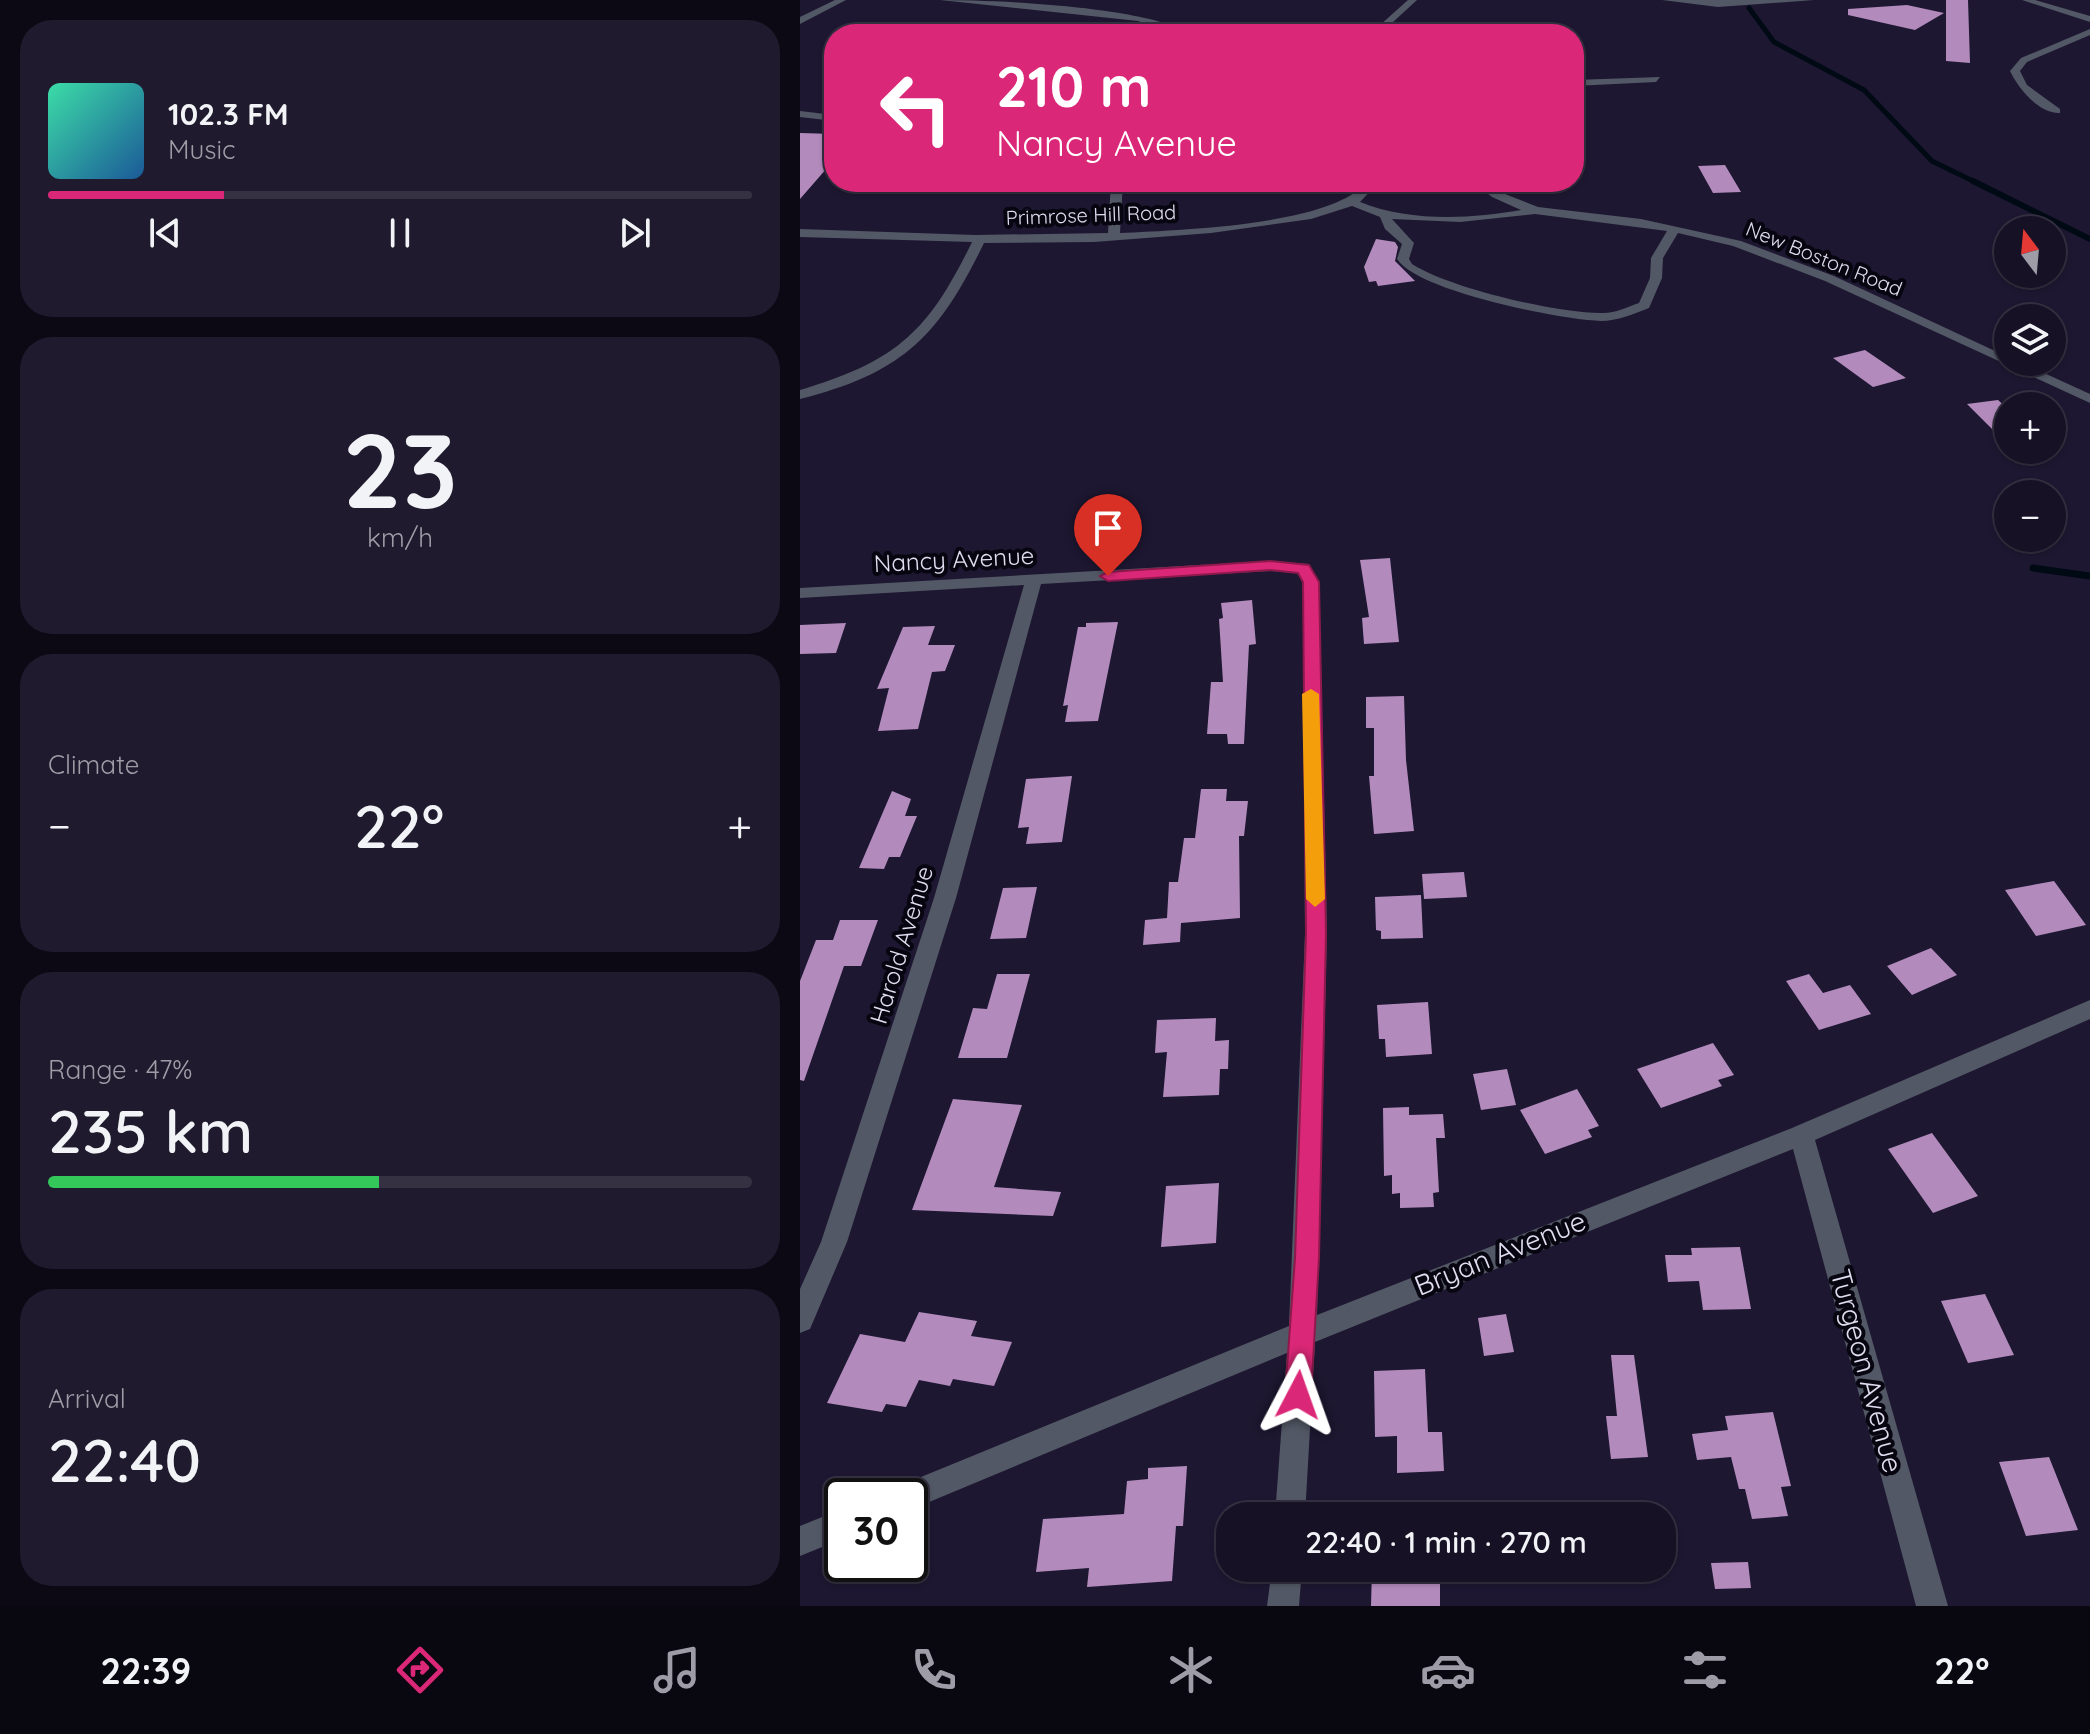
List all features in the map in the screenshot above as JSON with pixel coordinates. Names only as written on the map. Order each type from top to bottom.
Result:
[{"type":"street","points":[[800,21],[842,0]]},
{"type":"street","points":[[944,0],[1139,18],[1156,24]]},
{"type":"street","points":[[1386,24],[1413,0]]},
{"type":"street","points":[[1666,0],[1718,4],[1810,0]]},
{"type":"street","points":[[2026,0],[2090,19]]},
{"type":"street","points":[[2056,111],[2023,87],[2015,71],[2024,60],[2090,32]]},
{"type":"street","points":[[1584,83],[1656,79]]},
{"type":"street","points":[[800,114],[824,117]]},
{"type":"street","points":[[1114,235],[1116,192]]},
{"type":"street","name":"Primrose Hill Road","points":[[800,233],[980,238],[1114,235],[1244,226],[1315,214],[1351,202],[1362,192]]},
{"type":"street","name":"New Boston Road","points":[[1494,192],[1535,210],[1674,229],[1768,253],[1994,356]]},
{"type":"street","points":[[1351,202],[1385,215],[1500,216],[1535,210]]},
{"type":"street","points":[[1385,215],[1389,226],[1408,243],[1403,259],[1411,269],[1510,301],[1600,317],[1618,315],[1644,305],[1656,278],[1657,258],[1674,229]]},
{"type":"street","points":[[800,395],[879,363],[925,330],[950,298],[980,238]]},
{"type":"street","name":"New Boston Road","points":[[2039,376],[2090,399]]},
{"type":"street","name":"Nancy Avenue","points":[[800,593],[1270,566],[1303,568],[1311,582],[1316,934],[1302,1334]]},
{"type":"street","name":"Harold Avenue","points":[[800,1320],[834,1242],[945,898],[1034,579]]},
{"type":"street","name":"Bryan Avenue","points":[[928,1488],[1481,1260],[1801,1135],[2090,1009]]},
{"type":"street","name":"Turgeon Avenue","points":[[1801,1135],[1932,1606]]},
{"type":"street","points":[[1291,1502],[1302,1334]]},
{"type":"street","points":[[800,1541],[824,1531]]},
{"type":"street","points":[[1283,1606],[1286,1582]]},
{"type":"building","points":[[1946,0],[1968,0],[1970,63],[1946,61]]},
{"type":"building","points":[[1907,5],[1944,13],[1915,30],[1848,15],[1848,9]]},
{"type":"building","points":[[800,133],[824,134],[824,171],[800,199]]},
{"type":"building","points":[[1725,165],[1741,192],[1713,193],[1698,166]]},
{"type":"building","points":[[1376,239],[1395,242],[1398,247],[1395,261],[1415,281],[1378,286],[1376,281],[1369,282],[1364,267]]},
{"type":"building","points":[[1865,350],[1906,378],[1873,387],[1833,358]]},
{"type":"building","points":[[1994,401],[1994,431],[1967,404]]},
{"type":"building","points":[[1390,558],[1399,642],[1364,644],[1362,618],[1369,617],[1360,560]]},
{"type":"building","points":[[1252,600],[1256,644],[1249,645],[1244,744],[1228,744],[1227,734],[1207,734],[1211,682],[1223,682],[1219,619],[1223,618],[1221,603]]},
{"type":"building","points":[[1118,622],[1098,721],[1065,722],[1068,705],[1063,706],[1078,627],[1086,627],[1086,623]]},
{"type":"building","points":[[846,623],[836,653],[800,654],[800,625]]},
{"type":"building","points":[[935,626],[928,645],[955,645],[945,671],[932,672],[918,729],[878,731],[889,688],[877,689],[903,627]]},
{"type":"building","points":[[1404,696],[1406,760],[1414,831],[1374,834],[1369,776],[1374,776],[1374,728],[1366,728],[1366,697]]},
{"type":"building","points":[[1072,776],[1062,842],[1026,844],[1029,827],[1018,828],[1026,779]]},
{"type":"building","points":[[1201,789],[1227,789],[1226,801],[1248,801],[1244,836],[1239,836],[1240,918],[1181,923],[1180,942],[1143,945],[1145,920],[1167,918],[1169,882],[1178,882],[1184,838],[1195,838]]},
{"type":"building","points":[[892,791],[911,799],[905,816],[917,816],[900,857],[889,857],[884,869],[859,868]]},
{"type":"building","points":[[1464,872],[1467,897],[1424,899],[1422,874]]},
{"type":"building","points":[[2054,881],[2086,925],[2036,936],[2005,890]]},
{"type":"building","points":[[1037,887],[1026,938],[990,939],[1003,888]]},
{"type":"building","points":[[1421,895],[1423,938],[1381,939],[1381,931],[1376,930],[1375,897]]},
{"type":"building","points":[[840,920],[878,920],[861,966],[844,966],[804,1081],[800,1080],[800,981],[816,940],[833,940]]},
{"type":"building","points":[[1931,948],[1957,975],[1912,995],[1887,966]]},
{"type":"building","points":[[997,974],[1030,974],[1007,1058],[958,1058],[973,1008],[987,1009]]},
{"type":"building","points":[[1809,974],[1823,993],[1850,985],[1871,1014],[1819,1030],[1786,981]]},
{"type":"building","points":[[1428,1002],[1432,1054],[1386,1057],[1385,1039],[1379,1039],[1377,1005]]},
{"type":"building","points":[[1216,1018],[1215,1041],[1229,1040],[1228,1069],[1220,1069],[1219,1095],[1163,1097],[1167,1052],[1155,1053],[1157,1020]]},
{"type":"building","points":[[1713,1043],[1734,1075],[1718,1080],[1722,1086],[1661,1108],[1637,1069]]},
{"type":"building","points":[[1507,1069],[1516,1105],[1481,1110],[1473,1074]]},
{"type":"building","points":[[1577,1089],[1599,1126],[1588,1130],[1592,1137],[1545,1154],[1520,1110]]},
{"type":"building","points":[[953,1099],[1022,1105],[994,1187],[1061,1192],[1053,1216],[912,1210]]},
{"type":"building","points":[[1409,1107],[1409,1115],[1443,1114],[1445,1138],[1436,1138],[1439,1192],[1433,1193],[1434,1207],[1400,1208],[1400,1193],[1392,1194],[1392,1175],[1384,1176],[1383,1108]]},
{"type":"building","points":[[1932,1133],[1978,1196],[1933,1213],[1888,1149]]},
{"type":"building","points":[[1219,1183],[1216,1243],[1161,1247],[1166,1186]]},
{"type":"building","points":[[1740,1247],[1751,1309],[1703,1310],[1699,1281],[1668,1282],[1665,1255],[1692,1255],[1691,1248]]},
{"type":"building","points":[[1985,1294],[2014,1355],[1968,1363],[1941,1301]]},
{"type":"building","points":[[919,1312],[977,1321],[971,1336],[1012,1342],[994,1386],[953,1379],[950,1386],[919,1380],[906,1407],[886,1404],[882,1412],[827,1403],[860,1334],[905,1342]]},
{"type":"building","points":[[1506,1314],[1514,1352],[1484,1356],[1478,1318]]},
{"type":"building","points":[[1611,1355],[1634,1355],[1648,1457],[1611,1459],[1606,1416],[1617,1416]]},
{"type":"building","points":[[1425,1369],[1428,1432],[1442,1432],[1444,1471],[1397,1473],[1397,1436],[1375,1437],[1374,1371]]},
{"type":"building","points":[[1773,1412],[1791,1486],[1781,1487],[1788,1516],[1752,1519],[1745,1489],[1739,1489],[1731,1457],[1697,1460],[1692,1434],[1728,1430],[1725,1416]]},
{"type":"building","points":[[2049,1457],[2078,1530],[2026,1536],[1999,1462]]},
{"type":"building","points":[[1187,1466],[1183,1526],[1176,1526],[1172,1581],[1087,1587],[1089,1568],[1036,1572],[1043,1519],[1124,1514],[1127,1481],[1148,1479],[1148,1468]]},
{"type":"building","points":[[1748,1562],[1751,1588],[1715,1589],[1711,1563]]},
{"type":"building","points":[[1372,1582],[1440,1582],[1440,1606],[1371,1606]]},
{"type":"waterway","points":[[1749,8],[1774,42],[1864,90],[1932,161],[1977,183]]},
{"type":"waterway","points":[[1973,181],[2090,239]]},
{"type":"waterway","points":[[2033,568],[2090,576]]},
{"type":"slow traffic","points":[[1311,694],[1315,899]]},
{"type":"route","points":[[1108,576],[1270,566],[1303,568],[1311,582],[1310,685],[1316,934],[1307,1258],[1298,1395]]}]
